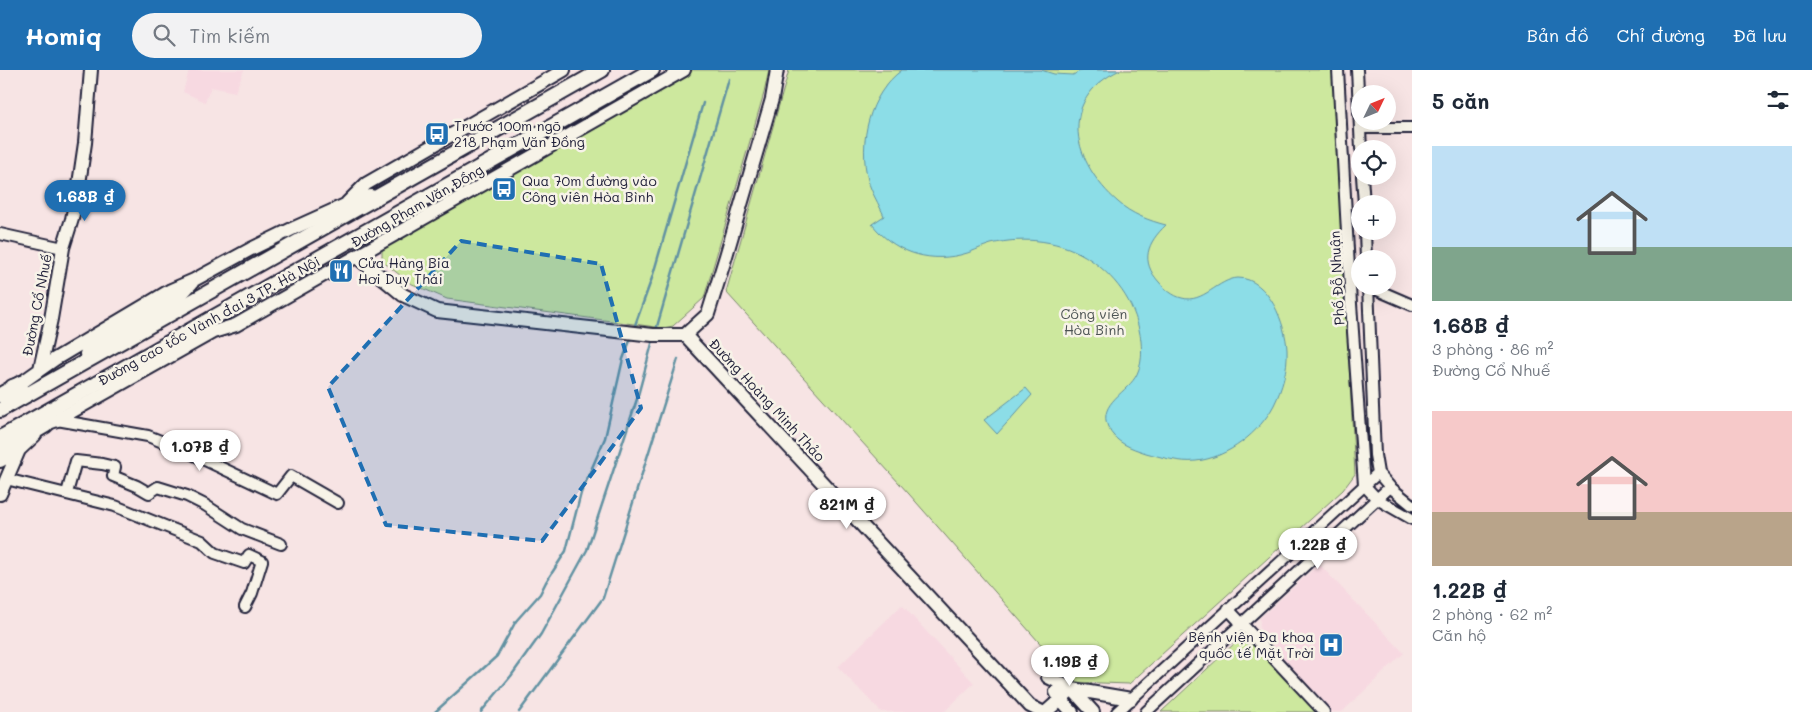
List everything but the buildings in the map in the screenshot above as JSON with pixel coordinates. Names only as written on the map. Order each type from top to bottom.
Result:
[{"type":"highway","name":"Đường cao tốc Vành đai 3 TP. Hà Nội","points":[[0,410],[602,70]]},
{"type":"highway","name":"Đường cao tốc Vành đai 3 TP. Hà Nội","points":[[0,440],[653,70]]},
{"type":"highway","points":[[0,395],[21,383]]},
{"type":"highway","points":[[0,452],[52,423]]},
{"type":"main road","name":"Đường Cổ Nhuế","points":[[40,369],[63,248],[79,184],[85,143],[91,70]]},
{"type":"main road","points":[[345,205],[366,184],[564,70]]},
{"type":"main road","points":[[0,389],[21,383],[40,369],[171,290],[194,280],[251,249],[345,205],[373,196],[596,70]]},
{"type":"main road","name":"Đường Phạm Văn Đồng","points":[[213,332],[229,316],[653,70]]},
{"type":"main road","name":"Đường Phạm Văn Đồng","points":[[0,461],[19,450],[52,423],[213,332],[236,325],[684,70]]},
{"type":"main road","points":[[357,257],[403,295],[437,311],[621,332],[685,335],[708,314],[766,117],[777,70]]},
{"type":"main road","points":[[0,404],[178,298],[194,280]]},
{"type":"main road","name":"Đường Hoàng Minh Thảo","points":[[685,335],[1030,709],[1042,712]]},
{"type":"main road","name":"Đường Phạm Văn Đồng","points":[[0,440],[18,432],[52,423]]},
{"type":"main road","points":[[0,494],[19,450]]},
{"type":"main road","points":[[1072,712],[1060,699],[1048,677],[1072,688],[1130,699]]},
{"type":"main road","points":[[1046,712],[1072,688]]},
{"type":"main road","points":[[1072,688],[1093,712]]},
{"type":"street","name":"Phố Đỗ Nhuận","points":[[1338,70],[1364,485]]},
{"type":"street","points":[[1357,70],[1358,85]]},
{"type":"street","points":[[1396,128],[1412,128]]},
{"type":"street","points":[[1345,186],[1351,184]]},
{"type":"street","points":[[0,234],[63,248]]},
{"type":"street","points":[[1368,295],[1378,473],[1390,487],[1412,505]]},
{"type":"street","points":[[1389,295],[1412,305]]},
{"type":"street","points":[[52,423],[148,436],[190,453],[277,494],[291,476],[338,503]]},
{"type":"street","points":[[67,493],[76,461],[115,467],[113,476],[149,493],[158,487],[187,496],[205,505],[242,529],[281,544]]},
{"type":"street","points":[[1117,712],[1378,473]]},
{"type":"street","points":[[6,479],[67,493],[136,513],[202,541],[215,553],[244,563],[249,555],[262,562],[246,607]]},
{"type":"street","points":[[1364,485],[1376,499],[1412,519]]},
{"type":"street","points":[[1146,712],[1390,487]]},
{"type":"street","points":[[1228,609],[1324,712]]},
{"type":"highlighted area","points":[[461,241],[601,264],[641,408],[542,541],[386,525],[328,387]]},
{"type":"shaded area","points":[[189,70],[244,70],[235,92],[211,87],[205,102],[183,92]]},
{"type":"shaded area","name":"Bệnh viện Đa khoa quốc tế Mặt Trời","points":[[1319,564],[1404,653],[1342,712],[1329,712],[1259,637],[1260,618]]},
{"type":"shaded area","points":[[902,605],[974,683],[944,712],[881,712],[838,667]]},
{"type":"green space","points":[[691,70],[769,70],[704,298],[673,326],[663,328],[447,299],[410,283],[382,261],[382,248]]},
{"type":"green space","name":"Công viên Hòa Bình","points":[[789,70],[1333,70],[1355,474],[1343,490],[1129,684],[1074,682],[909,494],[726,292]]},
{"type":"green space","points":[[1236,642],[1256,645],[1319,712],[1161,712]]},
{"type":"water","points":[[902,70],[1041,70],[1054,74],[1073,75],[1082,70],[1120,70],[1100,83],[1086,98],[1079,115],[1078,133],[1082,151],[1090,169],[1118,202],[1147,219],[1166,225],[1150,245],[1148,252],[1149,267],[1153,274],[1161,285],[1172,294],[1190,299],[1204,295],[1231,279],[1249,280],[1267,294],[1279,316],[1287,350],[1284,379],[1274,405],[1252,434],[1220,455],[1196,461],[1184,461],[1146,453],[1129,447],[1111,433],[1106,419],[1110,404],[1133,380],[1139,370],[1141,341],[1139,329],[1131,306],[1118,285],[1101,268],[1080,253],[1056,244],[1017,240],[991,244],[960,255],[947,257],[923,256],[900,248],[880,233],[872,224],[884,216],[868,180],[864,150],[866,135],[874,105],[881,92]]},
{"type":"water","points":[[1026,388],[1032,395],[997,434],[984,420]]},
{"type":"waterway","points":[[656,330],[729,79]]},
{"type":"waterway","points":[[634,328],[652,278],[703,103]]},
{"type":"waterway","points":[[435,712],[497,656],[516,621],[540,594],[566,551],[581,493],[605,438],[623,359],[631,338]]},
{"type":"waterway","points":[[481,712],[511,676],[541,634],[587,550],[637,399],[653,340]]},
{"type":"waterway","points":[[519,712],[603,598],[678,359]]},
{"type":"place","name":"Trước 100m ngõ 218 Phạm Văn Đồng","points":[[437,134]]},
{"type":"place","name":"Qua 70m đường vào Công viên Hòa Bình","points":[[504,189]]},
{"type":"place","name":"Cửa Hàng Bia Hơi Duy Thái","points":[[341,271]]},
{"type":"place","name":"Bệnh viện Đa khoa quốc tế Mặt Trời","points":[[1331,645]]}]
